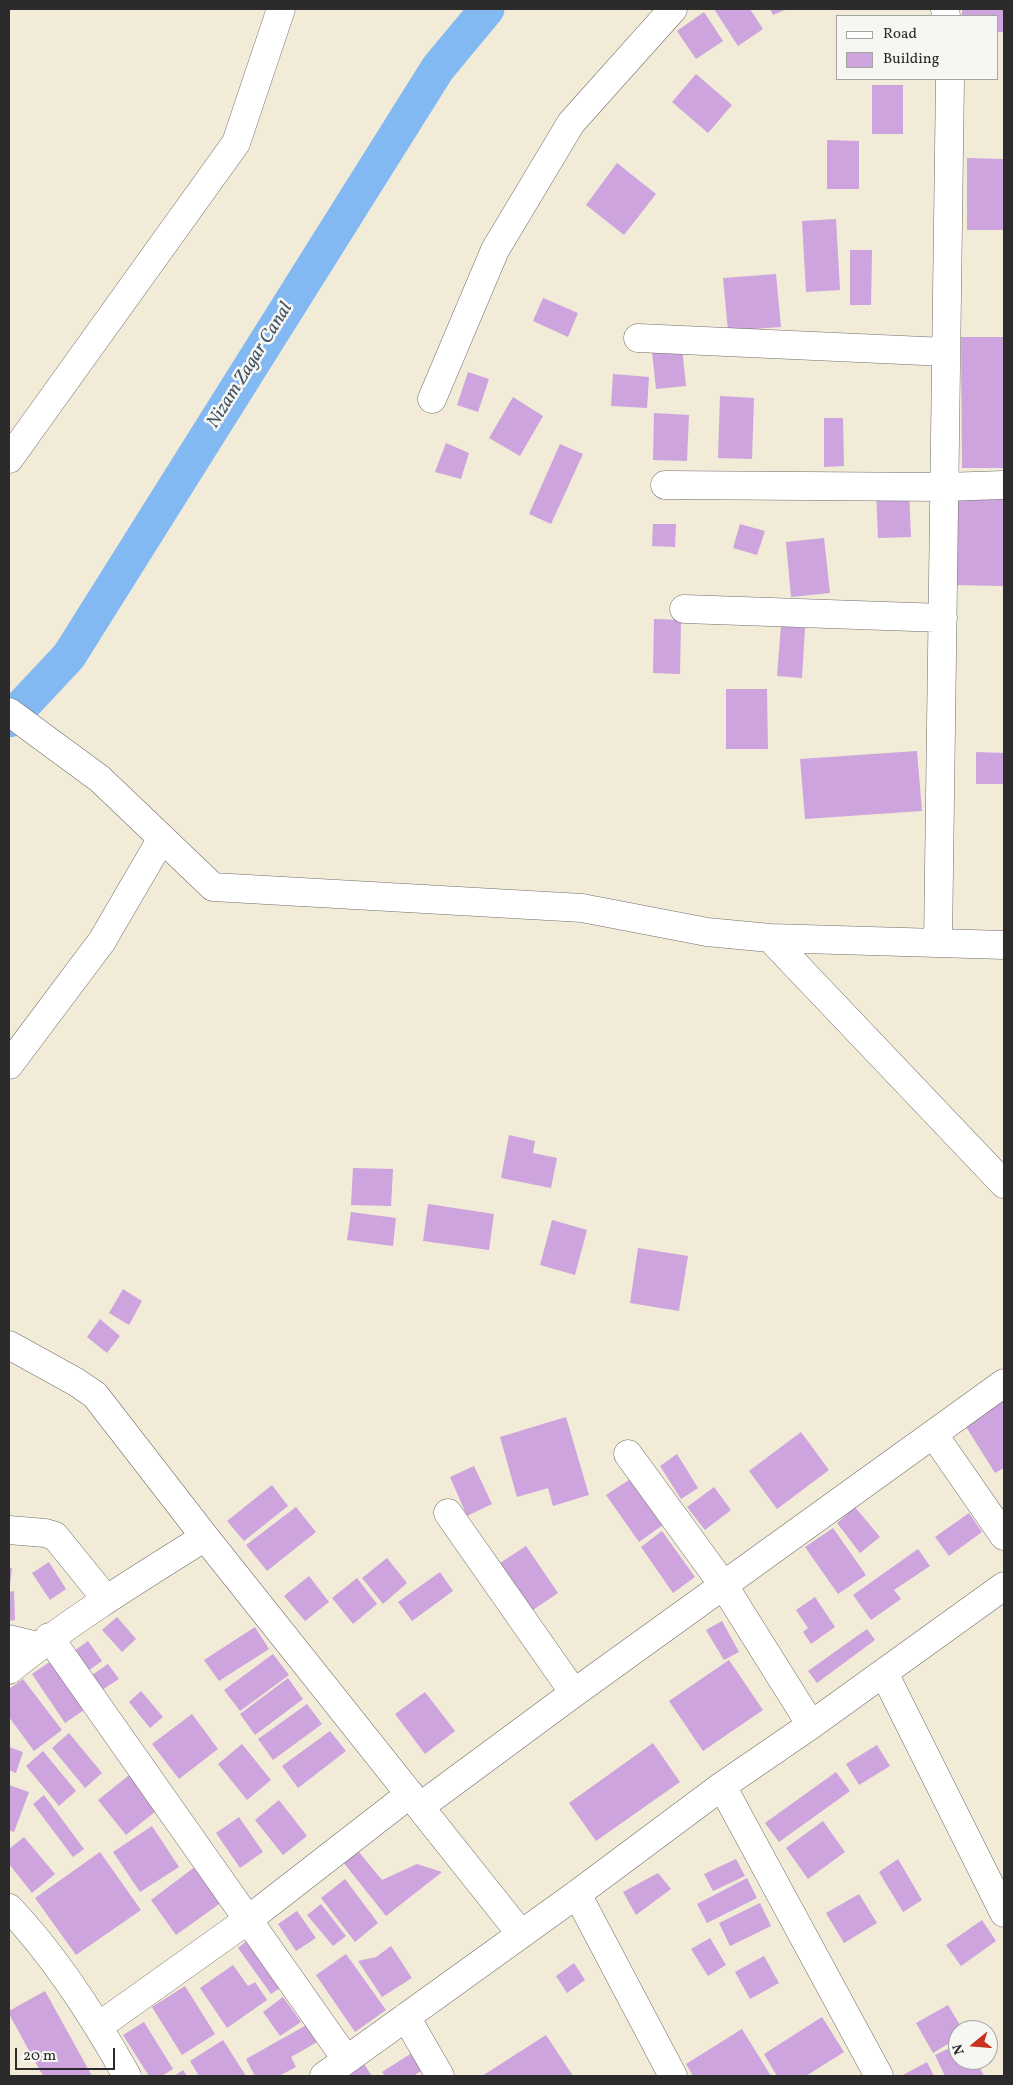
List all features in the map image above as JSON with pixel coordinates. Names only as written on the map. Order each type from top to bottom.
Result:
[{"type":"street","points":[[9,459],[236,143],[281,9]]},
{"type":"street","points":[[432,399],[495,250],[567,130],[673,9]]},
{"type":"street","points":[[938,942],[950,80]]},
{"type":"street","points":[[638,338],[946,352]]},
{"type":"street","points":[[665,485],[944,487],[1004,485]]},
{"type":"street","points":[[684,609],[943,618]]},
{"type":"street","points":[[9,712],[100,779],[213,886],[582,908],[707,932],[770,938],[1004,945]]},
{"type":"street","points":[[9,1065],[106,935],[162,838]]},
{"type":"street","points":[[770,938],[1004,1184]]},
{"type":"street","points":[[9,1345],[76,1382],[94,1395],[204,1537],[522,1934]]},
{"type":"street","points":[[99,2026],[415,1800],[574,1693],[1004,1383]]},
{"type":"street","points":[[934,1435],[1004,1536]]},
{"type":"street","points":[[628,1454],[724,1586],[811,1725]]},
{"type":"street","points":[[448,1513],[574,1693]]},
{"type":"street","points":[[9,1530],[45,1533],[54,1536],[106,1599]]},
{"type":"street","points":[[9,1670],[44,1641],[204,1537]]},
{"type":"street","points":[[324,2076],[522,1934],[722,1786],[811,1725],[1004,1586]]},
{"type":"street","points":[[9,1639],[44,1641]]},
{"type":"street","points":[[44,1641],[249,1919],[346,2059]]},
{"type":"street","points":[[884,1672],[1004,1913]]},
{"type":"street","points":[[722,1786],[879,2076]]},
{"type":"street","points":[[576,1894],[672,2076]]},
{"type":"street","points":[[9,1908],[32,1932],[99,2026],[127,2076]]},
{"type":"street","points":[[406,2016],[440,2076]]},
{"type":"building","points":[[714,9],[750,9],[763,29],[738,46]]},
{"type":"building","points":[[770,9],[787,9],[773,15]]},
{"type":"building","points":[[962,9],[1004,9],[1004,32],[998,32],[998,15],[962,15]]},
{"type":"building","points":[[704,12],[723,41],[696,59],[677,31]]},
{"type":"building","points":[[696,74],[732,105],[708,133],[672,102]]},
{"type":"building","points":[[872,85],[903,85],[903,134],[872,134]]},
{"type":"building","points":[[827,140],[859,141],[859,189],[827,189]]},
{"type":"building","points":[[967,158],[1004,159],[1004,230],[967,230]]},
{"type":"building","points":[[617,163],[656,194],[624,235],[586,205]]},
{"type":"building","points":[[836,219],[840,290],[806,292],[802,221]]},
{"type":"building","points":[[850,250],[872,250],[871,305],[850,305]]},
{"type":"building","points":[[776,274],[781,327],[728,331],[723,278]]},
{"type":"building","points":[[543,298],[578,313],[568,337],[533,321]]},
{"type":"building","points":[[961,337],[1004,337],[1004,468],[962,468]]},
{"type":"building","points":[[682,348],[686,386],[656,389],[652,352]]},
{"type":"building","points":[[468,372],[489,379],[478,412],[457,405]]},
{"type":"building","points":[[613,374],[649,377],[647,408],[611,406]]},
{"type":"building","points":[[720,396],[754,398],[752,459],[718,458]]},
{"type":"building","points":[[513,397],[543,416],[520,456],[489,438]]},
{"type":"building","points":[[654,413],[689,415],[687,461],[653,460]]},
{"type":"building","points":[[824,418],[843,418],[844,466],[824,467]]},
{"type":"building","points":[[446,443],[469,453],[461,479],[435,472]]},
{"type":"building","points":[[560,444],[583,454],[551,524],[529,514]]},
{"type":"building","points":[[909,490],[911,537],[878,538],[876,491]]},
{"type":"building","points":[[954,495],[1004,496],[1004,586],[952,585]]},
{"type":"building","points":[[653,524],[676,524],[675,547],[652,546]]},
{"type":"building","points":[[740,524],[765,531],[757,555],[733,548]]},
{"type":"building","points":[[824,538],[830,593],[791,597],[786,542]]},
{"type":"building","points":[[654,619],[681,620],[680,674],[653,673]]},
{"type":"building","points":[[781,626],[805,628],[802,678],[777,676]]},
{"type":"building","points":[[726,689],[767,689],[768,749],[726,749]]},
{"type":"building","points":[[917,751],[922,811],[805,819],[800,759]]},
{"type":"building","points":[[976,752],[1004,753],[1004,784],[976,784]]},
{"type":"building","points":[[509,1135],[535,1141],[533,1153],[557,1158],[551,1188],[501,1178]]},
{"type":"building","points":[[353,1168],[393,1169],[391,1206],[351,1205]]},
{"type":"building","points":[[428,1204],[494,1214],[489,1250],[423,1241]]},
{"type":"building","points":[[351,1212],[396,1218],[393,1246],[347,1240]]},
{"type":"building","points":[[552,1220],[587,1230],[575,1275],[540,1265]]},
{"type":"building","points":[[638,1248],[688,1256],[679,1311],[630,1303]]},
{"type":"building","points":[[123,1289],[142,1301],[129,1325],[109,1313]]},
{"type":"building","points":[[100,1319],[120,1336],[107,1353],[87,1337]]},
{"type":"building","points":[[1004,1396],[1004,1468],[995,1473],[963,1422]]},
{"type":"building","points":[[566,1417],[589,1495],[553,1506],[548,1488],[517,1497],[500,1437]]},
{"type":"building","points":[[801,1432],[829,1470],[777,1509],[749,1471]]},
{"type":"building","points":[[677,1454],[698,1488],[681,1499],[660,1466]]},
{"type":"building","points":[[474,1466],[492,1504],[467,1516],[450,1477]]},
{"type":"building","points":[[635,1476],[667,1522],[639,1542],[606,1495]]},
{"type":"building","points":[[272,1485],[288,1506],[244,1541],[227,1521]]},
{"type":"building","points":[[714,1487],[731,1510],[705,1530],[687,1507]]},
{"type":"building","points":[[296,1507],[316,1532],[267,1571],[246,1545]]},
{"type":"building","points":[[855,1507],[880,1537],[860,1553],[837,1523]]},
{"type":"building","points":[[969,1513],[982,1532],[949,1556],[935,1537]]},
{"type":"building","points":[[833,1528],[866,1575],[838,1594],[805,1547]]},
{"type":"building","points":[[662,1531],[695,1577],[673,1593],[641,1547]]},
{"type":"building","points":[[526,1546],[558,1593],[530,1612],[497,1565]]},
{"type":"building","points":[[918,1549],[930,1566],[894,1590],[901,1599],[871,1620],[853,1595]]},
{"type":"building","points":[[387,1558],[407,1583],[383,1604],[362,1578]]},
{"type":"building","points":[[49,1562],[66,1589],[50,1600],[32,1573]]},
{"type":"building","points":[[9,1568],[12,1568],[10,1585],[9,1585]]},
{"type":"building","points":[[440,1572],[453,1591],[412,1621],[398,1602]]},
{"type":"building","points":[[309,1576],[329,1602],[305,1621],[284,1596]]},
{"type":"building","points":[[357,1578],[377,1604],[353,1624],[332,1598]]},
{"type":"building","points":[[14,1591],[15,1620],[9,1621],[9,1592]]},
{"type":"building","points":[[815,1597],[835,1627],[811,1644],[803,1632],[808,1628],[796,1610]]},
{"type":"building","points":[[117,1617],[136,1639],[122,1652],[102,1630]]},
{"type":"building","points":[[722,1621],[739,1652],[724,1660],[706,1630]]},
{"type":"building","points":[[255,1627],[269,1649],[219,1681],[204,1660]]},
{"type":"building","points":[[867,1629],[875,1640],[817,1683],[808,1671]]},
{"type":"building","points":[[88,1641],[102,1661],[85,1673],[71,1653]]},
{"type":"building","points":[[273,1654],[289,1675],[240,1711],[224,1690]]},
{"type":"building","points":[[729,1660],[763,1710],[703,1751],[669,1701]]},
{"type":"building","points":[[51,1661],[84,1710],[65,1723],[32,1674]]},
{"type":"building","points":[[108,1664],[119,1679],[102,1690],[92,1675]]},
{"type":"building","points":[[288,1678],[303,1699],[255,1735],[240,1714]]},
{"type":"building","points":[[23,1679],[62,1730],[34,1751],[9,1717],[9,1689]]},
{"type":"building","points":[[141,1691],[163,1717],[150,1728],[129,1702]]},
{"type":"building","points":[[425,1692],[455,1731],[425,1754],[395,1714]]},
{"type":"building","points":[[307,1704],[322,1724],[273,1760],[258,1739]]},
{"type":"building","points":[[192,1714],[218,1749],[179,1779],[152,1744]]},
{"type":"building","points":[[330,1731],[346,1751],[298,1788],[282,1766]]},
{"type":"building","points":[[69,1733],[102,1773],[85,1788],[52,1748]]},
{"type":"building","points":[[653,1743],[680,1782],[596,1841],[569,1803]]},
{"type":"building","points":[[242,1744],[271,1780],[247,1800],[218,1764]]},
{"type":"building","points":[[877,1745],[890,1766],[859,1785],[846,1764]]},
{"type":"building","points":[[9,1747],[23,1752],[16,1773],[9,1770]]},
{"type":"building","points":[[43,1751],[76,1791],[59,1806],[26,1766]]},
{"type":"building","points":[[133,1772],[161,1807],[126,1835],[98,1800]]},
{"type":"building","points":[[836,1772],[850,1791],[779,1842],[765,1823]]},
{"type":"building","points":[[9,1785],[29,1792],[14,1832],[9,1830]]},
{"type":"building","points":[[44,1795],[84,1849],[73,1857],[33,1804]]},
{"type":"building","points":[[279,1800],[307,1836],[283,1855],[255,1820]]},
{"type":"building","points":[[239,1817],[263,1852],[240,1868],[216,1833]]},
{"type":"building","points":[[823,1821],[845,1852],[808,1879],[786,1848]]},
{"type":"building","points":[[152,1826],[179,1867],[140,1892],[113,1852]]},
{"type":"building","points":[[24,1837],[55,1874],[32,1893],[9,1864],[9,1849]]},
{"type":"building","points":[[358,1851],[382,1880],[417,1864],[442,1872],[386,1916],[343,1862]]},
{"type":"building","points":[[100,1852],[141,1910],[76,1955],[35,1898]]},
{"type":"building","points":[[736,1859],[745,1876],[713,1891],[704,1874]]},
{"type":"building","points":[[898,1859],[922,1900],[903,1912],[879,1872]]},
{"type":"building","points":[[196,1866],[222,1902],[176,1935],[151,1900]]},
{"type":"building","points":[[658,1873],[671,1889],[636,1915],[623,1892]]},
{"type":"building","points":[[747,1878],[757,1898],[707,1923],[697,1904]]},
{"type":"building","points":[[345,1879],[378,1923],[355,1942],[321,1898]]},
{"type":"building","points":[[859,1894],[877,1923],[844,1943],[826,1913]]},
{"type":"building","points":[[760,1903],[771,1926],[730,1946],[719,1923]]},
{"type":"building","points":[[321,1904],[346,1936],[333,1946],[307,1915]]},
{"type":"building","points":[[297,1911],[316,1938],[296,1951],[278,1924]]},
{"type":"building","points":[[982,1920],[996,1941],[961,1966],[946,1945]]},
{"type":"building","points":[[250,1938],[283,1986],[271,1994],[238,1948]]},
{"type":"building","points":[[710,1938],[726,1965],[708,1976],[691,1949]]},
{"type":"building","points":[[391,1946],[412,1978],[382,1997],[358,1961],[376,1957]]},
{"type":"building","points":[[346,1954],[386,2010],[355,2032],[316,1975]]},
{"type":"building","points":[[764,1956],[779,1983],[750,1999],[735,1972]]},
{"type":"building","points":[[574,1963],[585,1980],[567,1993],[556,1976]]},
{"type":"building","points":[[233,1965],[248,1986],[255,1982],[267,2000],[227,2028],[200,1988]]},
{"type":"building","points":[[185,1986],[215,2034],[182,2055],[152,2007]]},
{"type":"building","points":[[45,1991],[92,2076],[43,2076],[9,2011]]},
{"type":"building","points":[[283,1997],[301,2022],[280,2036],[263,2012]]},
{"type":"building","points":[[948,2005],[957,2020],[948,2020],[948,2044],[933,2053],[916,2023]]},
{"type":"building","points":[[822,2017],[844,2052],[806,2076],[777,2076],[764,2054]]},
{"type":"building","points":[[144,2022],[173,2069],[162,2076],[149,2076],[123,2035]]},
{"type":"building","points":[[310,2023],[319,2041],[291,2057],[296,2067],[279,2076],[255,2076],[246,2059]]},
{"type":"building","points":[[742,2029],[771,2076],[693,2076],[686,2064]]},
{"type":"building","points":[[546,2035],[573,2076],[482,2076]]},
{"type":"building","points":[[223,2040],[246,2076],[199,2076],[190,2061]]},
{"type":"building","points":[[948,2049],[948,2070],[981,2070],[984,2076],[945,2076],[935,2055]]},
{"type":"building","points":[[415,2051],[426,2068],[413,2076],[385,2076],[382,2072]]},
{"type":"building","points":[[927,2062],[934,2076],[901,2076]]},
{"type":"building","points":[[364,2064],[372,2076],[343,2076]]},
{"type":"building","points":[[183,2070],[187,2076],[174,2076]]},
{"type":"waterway","name":"Nizam Zagar Canal","points":[[9,720],[69,656],[438,68],[487,9]]}]
